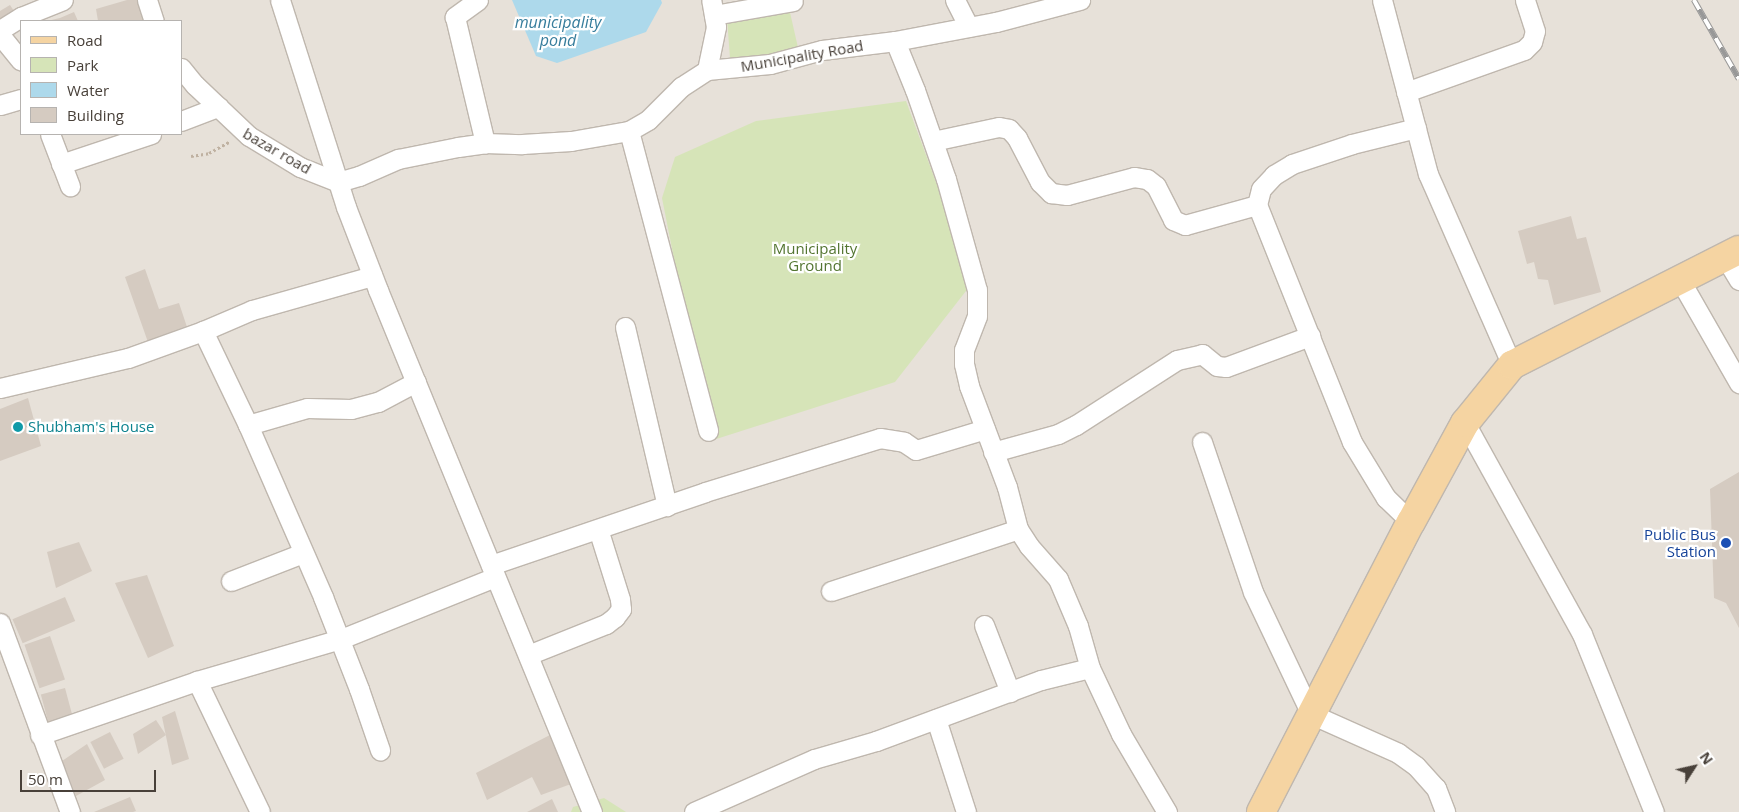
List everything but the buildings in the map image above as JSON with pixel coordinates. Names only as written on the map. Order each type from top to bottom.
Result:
[{"type":"main road","points":[[1261,812],[1411,522],[1466,423],[1512,365],[1732,254]]},
{"type":"street","points":[[0,30],[21,17],[63,0]]},
{"type":"street","points":[[147,0],[154,20]]},
{"type":"street","points":[[280,0],[338,182],[372,276],[592,812]]},
{"type":"street","points":[[478,0],[454,9],[472,97],[485,143]]},
{"type":"street","points":[[955,0],[969,27]]},
{"type":"street","name":"Municipality Road","points":[[338,182],[359,176],[398,159],[485,143],[548,143],[602,137],[629,131],[648,120],[681,87],[707,70],[770,64],[822,50],[896,41],[1024,16],[1080,0]]},
{"type":"street","points":[[1382,0],[1428,174],[1512,365]]},
{"type":"street","points":[[1406,92],[1524,50],[1532,42],[1536,31],[1525,0]]},
{"type":"street","points":[[707,70],[716,27],[712,7],[792,1]]},
{"type":"street","points":[[0,35],[20,60]]},
{"type":"street","points":[[896,41],[933,141],[977,290],[977,316],[964,350],[964,364],[969,386],[1008,487],[1018,529],[1029,546],[1058,579],[1078,626],[1090,668],[1159,810]]},
{"type":"street","name":"bazar road","points":[[182,69],[195,85],[249,136],[300,167],[338,182]]},
{"type":"street","points":[[0,105],[20,99]]},
{"type":"street","points":[[182,121],[218,107]]},
{"type":"street","points":[[933,141],[999,127],[1008,129],[1017,138],[1040,182],[1051,193],[1067,195],[1134,177],[1147,179],[1156,186],[1173,220],[1185,224],[1257,206]]},
{"type":"street","points":[[1411,522],[1386,498],[1352,442],[1257,206],[1261,189],[1274,175],[1292,164],[1352,144],[1416,128]]},
{"type":"street","points":[[629,131],[708,431]]},
{"type":"street","points":[[50,135],[70,186]]},
{"type":"street","points":[[61,164],[148,135]]},
{"type":"street","points":[[1732,254],[1739,280]]},
{"type":"street","points":[[0,388],[128,358],[203,331],[252,310],[372,276]]},
{"type":"street","points":[[1680,280],[1739,383]]},
{"type":"street","points":[[625,327],[667,506]]},
{"type":"street","points":[[203,331],[248,425],[341,639],[380,750]]},
{"type":"street","points":[[993,452],[1058,434],[1076,425],[1184,358],[1202,354],[1217,366],[1226,368],[1310,336]]},
{"type":"street","points":[[248,425],[307,408],[351,409],[378,402],[416,382]]},
{"type":"street","points":[[1466,423],[1582,634],[1654,812]]},
{"type":"street","points":[[40,735],[197,681],[341,639],[493,571],[598,528],[783,467],[880,438],[904,442],[916,450],[985,429]]},
{"type":"street","points":[[1202,442],[1253,592],[1311,714],[1398,753],[1416,766],[1436,788],[1445,812]]},
{"type":"street","points":[[528,656],[606,624],[616,617],[621,609],[620,599],[598,528]]},
{"type":"street","points":[[830,591],[1018,529]]},
{"type":"street","points":[[231,581],[303,553]]},
{"type":"street","points":[[0,624],[70,812]]},
{"type":"street","points":[[984,625],[1010,692]]},
{"type":"street","points":[[694,812],[814,760],[876,741],[1041,680],[1090,668]]},
{"type":"street","points":[[197,681],[260,812]]},
{"type":"street","points":[[936,719],[966,812]]},
{"type":"path","points":[[190,156],[209,153],[222,145],[249,136]]},
{"type":"shaded area","points":[[0,0],[1739,0],[1739,812],[0,812]]},
{"type":"green space","points":[[789,8],[799,52],[730,58],[727,18]]},
{"type":"green space","name":"Municipality Ground","points":[[906,101],[973,282],[895,382],[710,441],[662,198],[675,157],[756,121]]},
{"type":"green space","points":[[604,798],[626,812],[571,812],[573,807]]},
{"type":"water","name":"municipality pond","points":[[512,0],[661,0],[662,3],[646,32],[557,63],[536,56]]},
{"type":"railway","points":[[1694,0],[1739,79]]},
{"type":"place","name":"Shubham's House","points":[[18,427]]},
{"type":"place","name":"Public Bus Station","points":[[1726,543]]}]
